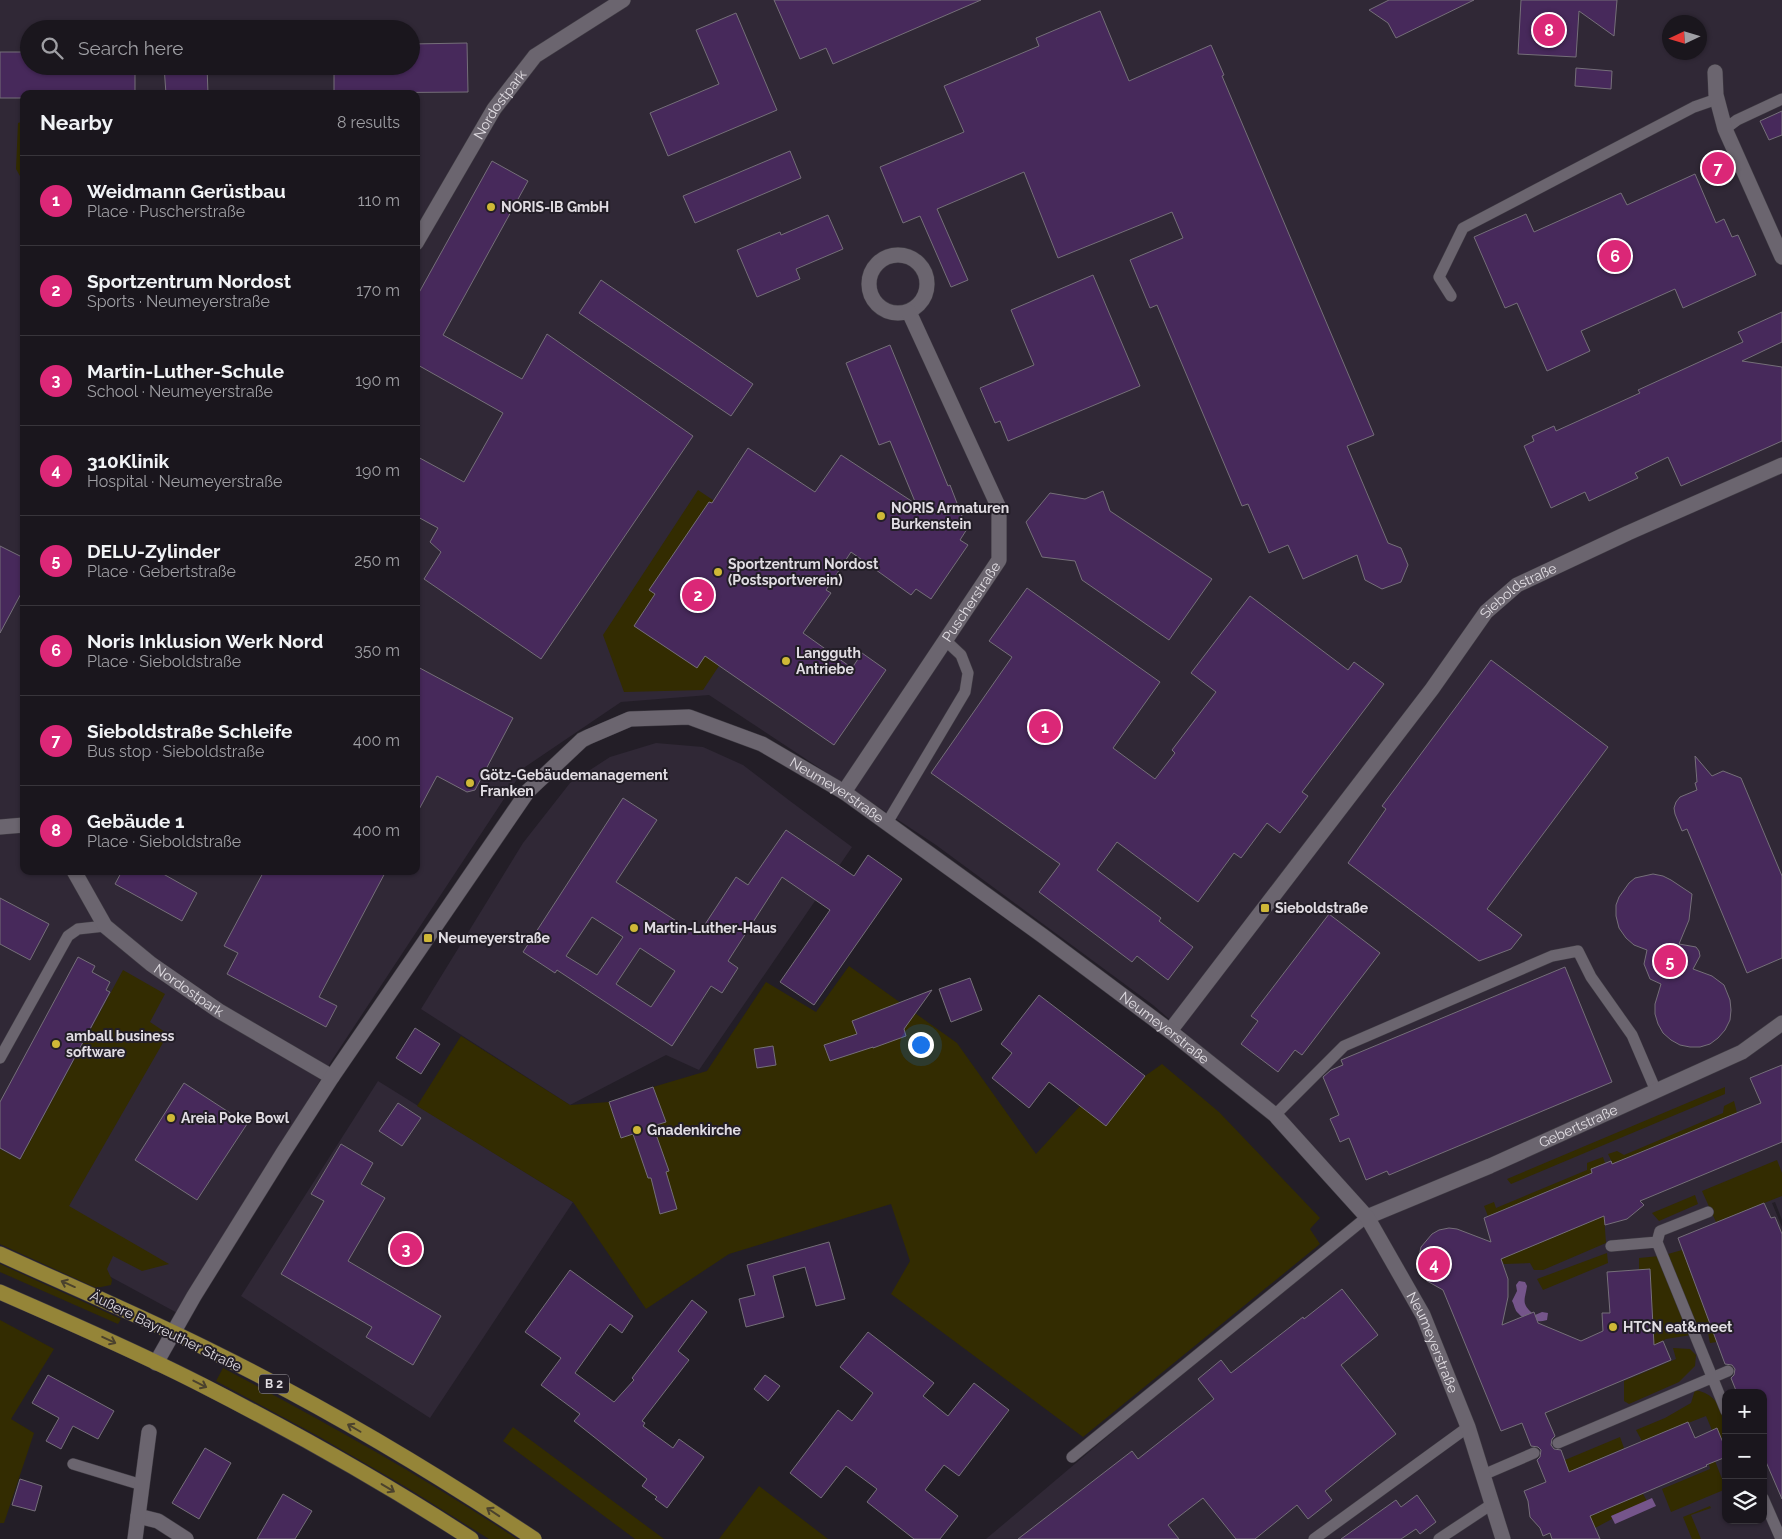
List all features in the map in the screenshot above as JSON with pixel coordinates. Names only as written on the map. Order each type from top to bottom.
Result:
[{"type":"main road","name":"Äußere Bayreuther Straße","points":[[0,1254],[173,1332],[255,1374],[457,1488],[534,1539]]},
{"type":"main road","name":"B 2","points":[[0,1292],[228,1398],[347,1464],[471,1539]]},
{"type":"street","name":"Nordostpark","points":[[420,237],[494,109],[535,56],[623,0]]},
{"type":"street","points":[[1716,72],[1717,99],[1725,129],[1782,257]]},
{"type":"street","name":"Puscherstraße","points":[[844,792],[999,560],[999,508],[909,312]]},
{"type":"street","name":"Sieboldstraße","points":[[1170,1031],[1432,689],[1486,612],[1517,585],[1628,533],[1782,465]]},
{"type":"street","name":"Neumeyerstraße","points":[[156,1363],[283,1153],[332,1077],[528,791],[582,740],[630,719],[689,717],[762,744],[844,792],[1043,936],[1170,1031],[1276,1114],[1367,1217],[1424,1315],[1468,1427],[1503,1539]]},
{"type":"street","points":[[0,827],[20,825]]},
{"type":"street","name":"Nordostpark","points":[[76,875],[105,926],[151,964],[219,1011],[332,1077]]},
{"type":"street","name":"Gebertstraße","points":[[1367,1217],[1490,1166],[1742,1052],[1782,1022]]},
{"type":"street","points":[[135,1539],[149,1432]]},
{"type":"street","points":[[138,1516],[158,1521],[186,1539]]},
{"type":"lane","points":[[1450,296],[1439,277],[1463,228],[1694,108],[1717,99]]},
{"type":"lane","points":[[1725,129],[1737,120],[1782,99]]},
{"type":"lane","points":[[887,823],[965,692],[968,673],[961,655],[945,640]]},
{"type":"lane","points":[[0,1058],[68,936],[78,929],[105,926]]},
{"type":"lane","points":[[1276,1114],[1344,1046],[1552,956],[1578,951],[1591,977],[1632,1035],[1656,1091]]},
{"type":"lane","points":[[1708,1212],[1660,1231],[1657,1242],[1722,1402]]},
{"type":"lane","points":[[1072,1456],[1367,1217]]},
{"type":"lane","points":[[1611,1246],[1657,1242]]},
{"type":"lane","points":[[1558,1443],[1728,1371]]},
{"type":"lane","points":[[1314,1539],[1468,1427]]},
{"type":"lane","points":[[1483,1474],[1534,1453]]},
{"type":"lane","points":[[73,1464],[142,1485]]},
{"type":"lane","points":[[1439,1539],[1492,1504]]},
{"type":"lane","points":[[1767,1507],[1781,1539]]},
{"type":"shaded area","points":[[0,0],[1782,0],[1782,1220],[1775,1202],[1772,1203],[1782,1227],[1782,1539],[986,1539],[1367,1217],[1278,1113],[1153,1005],[936,845],[709,695],[621,702],[525,767],[332,1060],[181,1315],[0,1217]]},
{"type":"shaded area","points":[[20,122],[20,176],[16,169],[18,123]]},
{"type":"shaded area","points":[[698,490],[793,554],[703,690],[624,692],[603,635]]},
{"type":"shaded area","name":"Martin-Luther-Haus","points":[[656,743],[703,747],[743,765],[852,847],[699,1070],[666,1055],[570,1105],[421,1009],[523,843],[570,783],[610,757]]},
{"type":"shaded area","points":[[849,966],[957,1043],[1036,1154],[1081,1105],[1106,1125],[1145,1076],[1162,1064],[1219,1112],[1320,1218],[1310,1229],[1320,1244],[1083,1437],[891,1294],[910,1261],[891,1204],[729,1254],[646,1309],[573,1202],[417,1106],[461,1036],[570,1105],[609,1102],[621,1137],[633,1134],[649,1178],[669,1171],[653,1126],[666,1122],[653,1087],[707,1071],[766,982],[816,1012]]},
{"type":"shaded area","points":[[123,970],[165,994],[150,1022],[168,1034],[69,1206],[169,1264],[142,1271],[113,1256],[107,1269],[112,1280],[111,1285],[96,1288],[0,1244],[0,1149],[20,1160]]},
{"type":"shaded area","points":[[378,1081],[573,1202],[430,1418],[241,1296]]},
{"type":"shaded area","points":[[1725,1087],[1725,1094],[1511,1184],[1507,1179]]},
{"type":"shaded area","points":[[1734,1101],[1737,1113],[1613,1164],[1608,1154],[1617,1151],[1624,1155],[1723,1113],[1724,1106]]},
{"type":"shaded area","points":[[1603,1157],[1605,1163],[1591,1169],[1592,1173],[1488,1216],[1484,1206],[1494,1202],[1496,1208],[1587,1170],[1587,1163]]},
{"type":"shaded area","points":[[1777,1160],[1782,1173],[1782,1196],[1716,1222],[1702,1191]]},
{"type":"shaded area","points":[[1695,1195],[1698,1204],[1659,1221],[1652,1213]]},
{"type":"shaded area","points":[[1604,1216],[1606,1243],[1543,1270],[1534,1270],[1530,1263],[1504,1264],[1501,1259]]},
{"type":"shaded area","points":[[1714,1241],[1684,1255],[1717,1342],[1710,1343],[1707,1327],[1697,1329],[1668,1254]]},
{"type":"shaded area","points":[[1607,1253],[1608,1263],[1543,1290],[1537,1279]]},
{"type":"shaded area","points":[[1660,1256],[1691,1335],[1666,1339],[1654,1345],[1650,1269],[1639,1270],[1639,1258]]},
{"type":"shaded area","points":[[0,1264],[121,1319],[118,1324],[0,1272]]},
{"type":"shaded area","points":[[1519,1281],[1525,1282],[1527,1286],[1525,1305],[1527,1308],[1535,1315],[1542,1312],[1548,1313],[1547,1320],[1531,1321],[1517,1312],[1512,1301],[1517,1291],[1516,1285]]},
{"type":"shaded area","points":[[0,1320],[54,1349],[11,1419],[34,1433],[4,1523],[0,1523]]},
{"type":"shaded area","points":[[1673,1348],[1690,1349],[1696,1355],[1695,1366],[1679,1382],[1629,1404],[1624,1401],[1624,1381],[1676,1359]]},
{"type":"shaded area","points":[[223,1368],[372,1450],[445,1493],[517,1539],[489,1539],[406,1487],[318,1436],[216,1381]]},
{"type":"shaded area","points":[[1695,1390],[1705,1393],[1718,1405],[1722,1412],[1722,1440],[1717,1428],[1712,1430],[1706,1416],[1642,1441],[1636,1430],[1665,1418],[1691,1403]]},
{"type":"shaded area","points":[[513,1427],[664,1539],[635,1539],[503,1441]]},
{"type":"shaded area","points":[[1620,1437],[1624,1448],[1569,1472],[1565,1460]]},
{"type":"shaded area","points":[[1715,1461],[1722,1479],[1722,1491],[1671,1512],[1662,1489],[1710,1469],[1709,1464]]},
{"type":"shaded area","points":[[759,1486],[828,1539],[719,1539]]},
{"type":"shaded area","points":[[1643,1494],[1647,1501],[1611,1516],[1612,1519],[1595,1528],[1590,1516]]},
{"type":"shaded area","points":[[1652,1498],[1656,1506],[1615,1524],[1611,1516]]},
{"type":"shaded area","points":[[1710,1506],[1711,1508],[1691,1515],[1701,1539],[1692,1539],[1683,1517]]},
{"type":"building","points":[[774,0],[981,0],[833,64],[826,48],[800,59]]},
{"type":"building","points":[[1389,0],[1474,0],[1396,38],[1388,23],[1369,10]]},
{"type":"building","points":[[1521,0],[1617,0],[1614,36],[1579,11],[1576,57],[1518,54]]},
{"type":"building","points":[[1100,11],[1129,81],[1211,45],[1224,75],[1222,76],[1374,435],[1347,446],[1388,543],[1401,548],[1408,565],[1401,582],[1382,589],[1365,580],[1357,555],[1303,579],[1288,545],[1269,553],[1248,504],[1242,506],[1157,305],[1150,308],[1130,260],[1183,238],[1172,212],[1058,258],[1024,172],[937,209],[968,280],[951,287],[920,216],[903,223],[880,167],[964,132],[944,86],[1039,46],[1036,38]]},
{"type":"building","points":[[736,13],[777,110],[668,156],[650,113],[719,84],[696,30]]},
{"type":"building","points":[[467,43],[468,92],[334,90],[334,75],[420,75],[420,44]]},
{"type":"building","points":[[0,52],[20,52],[20,75],[135,75],[135,90],[20,90],[20,98],[0,98]]},
{"type":"building","points":[[1576,68],[1612,71],[1611,89],[1575,86]]},
{"type":"building","points":[[165,75],[207,75],[208,90],[166,90]]},
{"type":"building","points":[[1782,111],[1782,135],[1769,140],[1760,121]]},
{"type":"building","points":[[790,151],[801,178],[695,223],[683,196]]},
{"type":"building","points":[[492,161],[528,181],[443,335],[522,379],[547,334],[693,436],[541,659],[424,579],[441,552],[430,542],[438,528],[420,518],[420,458],[464,482],[503,413],[420,366],[420,291]]},
{"type":"building","points":[[1695,174],[1716,223],[1724,219],[1732,237],[1738,235],[1756,275],[1683,308],[1675,289],[1581,331],[1590,351],[1547,371],[1517,303],[1505,308],[1474,237],[1526,214],[1534,232],[1621,193],[1627,205]]},
{"type":"building","points":[[828,215],[843,249],[796,269],[800,279],[757,297],[737,250],[780,232],[781,235]]},
{"type":"building","points":[[1093,275],[1140,386],[1008,441],[1000,421],[995,423],[980,388],[1034,365],[1011,310]]},
{"type":"building","points":[[601,280],[753,384],[731,416],[579,313]]},
{"type":"building","points":[[1782,312],[1782,342],[1742,361],[1782,367],[1782,441],[1681,486],[1668,457],[1635,473],[1638,478],[1589,501],[1585,492],[1551,508],[1524,446],[1534,441],[1532,436],[1554,426],[1556,431],[1640,393],[1638,390],[1743,342],[1738,332]]},
{"type":"building","points":[[890,345],[967,529],[960,540],[968,545],[931,599],[916,589],[911,595],[851,552],[826,590],[831,593],[803,633],[852,668],[862,653],[886,670],[834,745],[705,656],[697,668],[634,626],[655,594],[649,590],[709,502],[712,503],[748,448],[815,492],[841,455],[916,504],[890,441],[879,445],[846,363]]},
{"type":"building","points":[[1103,491],[1110,511],[1212,579],[1169,640],[1082,580],[1075,561],[1042,557],[1026,522],[1050,493],[1085,499]]},
{"type":"building","points":[[0,546],[20,556],[20,596],[0,633]]},
{"type":"building","points":[[1027,588],[1160,682],[1113,748],[1155,779],[1175,753],[1172,750],[1216,692],[1191,673],[1250,596],[1348,670],[1354,662],[1384,684],[1302,792],[1308,796],[1280,833],[1267,823],[1241,858],[1234,853],[1198,902],[1117,842],[1097,870],[1161,918],[1159,921],[1193,947],[1168,980],[1137,956],[1132,962],[1039,892],[1060,864],[931,773],[1012,657],[989,641]]},
{"type":"building","points":[[1491,660],[1608,747],[1487,909],[1522,935],[1511,949],[1479,961],[1348,863],[1386,809],[1382,806]]},
{"type":"building","points":[[420,668],[513,718],[475,790],[467,792],[437,776],[420,808]]},
{"type":"building","points":[[1695,756],[1712,776],[1723,771],[1741,778],[1782,876],[1782,958],[1747,973],[1687,829],[1682,831],[1675,814],[1674,808],[1680,797],[1697,790],[1695,783],[1697,782]]},
{"type":"building","points":[[623,798],[657,820],[616,882],[698,935],[736,877],[748,885],[786,830],[854,876],[868,855],[902,879],[814,1005],[780,982],[830,910],[782,877],[728,961],[738,968],[722,993],[711,986],[672,1046],[557,970],[555,973],[523,952]],"holes":[[[592,917],[623,937],[597,975],[566,956]],[[640,948],[675,971],[651,1007],[616,984]]]},
{"type":"building","points":[[1653,874],[1671,880],[1692,894],[1689,920],[1679,944],[1696,947],[1700,956],[1693,969],[1712,976],[1724,985],[1730,1000],[1730,1020],[1725,1030],[1710,1044],[1700,1047],[1680,1045],[1663,1033],[1655,1014],[1655,1004],[1661,984],[1650,979],[1644,964],[1647,950],[1634,945],[1619,928],[1616,905],[1619,897],[1635,878]]},
{"type":"building","points":[[120,875],[165,875],[197,893],[182,921],[115,884]]},
{"type":"building","points":[[262,875],[384,875],[319,997],[337,1006],[326,1027],[227,974],[238,953],[224,946]]},
{"type":"building","points":[[0,898],[49,924],[30,960],[0,944]]},
{"type":"building","points":[[1329,914],[1380,953],[1302,1055],[1295,1050],[1278,1072],[1241,1044],[1258,1021],[1251,1016]]},
{"type":"building","name":"amball business software","points":[[78,957],[95,966],[92,972],[110,982],[106,990],[110,992],[20,1159],[0,1148],[0,1102]]},
{"type":"building","points":[[1565,967],[1612,1082],[1389,1175],[1387,1171],[1366,1180],[1349,1138],[1340,1142],[1330,1119],[1339,1115],[1323,1077],[1331,1070],[1343,1065],[1341,1060]]},
{"type":"building","points":[[970,978],[982,1010],[951,1022],[939,989]]},
{"type":"building","points":[[932,990],[904,1029],[906,1036],[830,1061],[824,1045],[857,1034],[852,1021]]},
{"type":"building","points":[[1039,995],[1145,1076],[1106,1126],[1049,1082],[1029,1108],[992,1078],[1012,1053],[1001,1044]]},
{"type":"building","points":[[415,1028],[440,1044],[421,1074],[396,1058]]},
{"type":"building","points":[[773,1046],[776,1065],[757,1068],[754,1049]]},
{"type":"building","points":[[1782,1065],[1782,1142],[1640,1201],[1644,1205],[1627,1219],[1605,1225],[1604,1216],[1501,1259],[1508,1279],[1508,1297],[1502,1325],[1534,1312],[1538,1323],[1581,1341],[1603,1331],[1602,1313],[1610,1313],[1607,1272],[1650,1269],[1654,1345],[1663,1341],[1671,1360],[1545,1413],[1555,1436],[1552,1439],[1551,1445],[1554,1449],[1561,1450],[1569,1472],[1688,1422],[1695,1438],[1717,1428],[1722,1440],[1722,1459],[1590,1516],[1600,1539],[1552,1539],[1550,1533],[1543,1536],[1540,1528],[1530,1517],[1528,1501],[1524,1491],[1546,1482],[1537,1460],[1540,1457],[1541,1450],[1538,1447],[1531,1446],[1522,1423],[1501,1431],[1443,1290],[1427,1281],[1420,1267],[1419,1256],[1421,1247],[1432,1234],[1449,1228],[1457,1229],[1491,1242],[1484,1218],[1592,1173],[1591,1169],[1611,1161],[1612,1164],[1761,1103],[1750,1078]]},
{"type":"building","points":[[184,1083],[247,1124],[197,1200],[135,1160]]},
{"type":"building","name":"Gnadenkirche","points":[[653,1087],[666,1122],[653,1126],[669,1171],[666,1172],[677,1209],[660,1214],[651,1178],[648,1178],[633,1134],[621,1138],[609,1102]]},
{"type":"building","points":[[398,1103],[421,1118],[402,1146],[379,1131]]},
{"type":"building","points":[[341,1144],[373,1163],[361,1184],[385,1198],[348,1261],[441,1316],[413,1365],[366,1337],[372,1327],[281,1274],[324,1201],[311,1194]]},
{"type":"building","points":[[1764,1203],[1771,1218],[1775,1217],[1782,1234],[1782,1499],[1767,1464],[1767,1389],[1735,1389],[1731,1378],[1734,1375],[1735,1369],[1732,1365],[1725,1364],[1678,1238]]},
{"type":"building","points":[[829,1242],[845,1299],[816,1306],[805,1267],[773,1276],[784,1317],[746,1327],[739,1299],[755,1295],[747,1265]]},
{"type":"building","points":[[570,1270],[633,1316],[622,1333],[610,1324],[575,1373],[614,1402],[634,1380],[632,1378],[692,1300],[707,1312],[678,1351],[689,1360],[642,1421],[645,1423],[643,1426],[673,1448],[679,1439],[704,1457],[667,1508],[655,1499],[657,1497],[642,1486],[647,1479],[574,1421],[580,1414],[541,1385],[561,1358],[525,1332]]},
{"type":"building","points":[[1342,1289],[1378,1335],[1341,1365],[1396,1434],[1325,1491],[1332,1500],[1308,1519],[1297,1505],[1255,1539],[1236,1539],[1203,1498],[1168,1525],[1179,1539],[1018,1539],[1132,1451],[1138,1459],[1214,1399],[1198,1379],[1221,1360],[1231,1373]]},
{"type":"building","points":[[868,1332],[934,1383],[923,1396],[948,1416],[974,1383],[1009,1410],[959,1476],[944,1465],[925,1490],[958,1516],[940,1539],[914,1539],[867,1502],[877,1489],[846,1466],[821,1498],[790,1473],[838,1410],[852,1421],[873,1393],[840,1367]]},
{"type":"building","points":[[48,1375],[114,1411],[98,1439],[73,1426],[61,1449],[46,1441],[59,1418],[32,1403]]},
{"type":"building","points":[[765,1375],[780,1386],[768,1401],[754,1389]]},
{"type":"building","points":[[205,1448],[231,1463],[199,1519],[172,1503]]},
{"type":"building","points":[[20,1479],[42,1486],[35,1511],[12,1505]]},
{"type":"building","points":[[283,1494],[312,1511],[295,1539],[257,1539]]},
{"type":"building","points":[[1417,1495],[1436,1522],[1420,1534],[1416,1529],[1401,1539],[1341,1539],[1396,1500],[1401,1507]]},
{"type":"place","name":"Gebäude 1","points":[[1549,30]]},
{"type":"place","name":"Sieboldstraße Schleife","points":[[1718,168]]},
{"type":"place","name":"NORIS-IB GmbH","points":[[491,207]]},
{"type":"place","name":"Noris Inklusion Werk Nord","points":[[1615,256]]},
{"type":"place","name":"NORIS Armaturen Burkenstein","points":[[881,516]]},
{"type":"place","name":"Sportzentrum Nordost (Postsportverein)","points":[[718,572]]},
{"type":"place","name":"Sportzentrum Nordost","points":[[698,595]]},
{"type":"place","name":"Langguth Antriebe","points":[[786,661]]},
{"type":"place","name":"Weidmann Gerüstbau","points":[[1045,727]]},
{"type":"place","name":"Götz-Gebäudemanagement Franken","points":[[470,783]]},
{"type":"place","name":"Sieboldstraße","points":[[1265,908]]},
{"type":"place","name":"Martin-Luther-Haus","points":[[634,928]]},
{"type":"place","name":"Neumeyerstraße","points":[[428,938]]},
{"type":"place","name":"DELU-Zylinder","points":[[1670,961]]},
{"type":"place","name":"amball business software","points":[[56,1044]]},
{"type":"place","name":"Areia Poke Bowl","points":[[171,1118]]},
{"type":"place","name":"Gnadenkirche","points":[[637,1130]]},
{"type":"place","name":"Martin-Luther-Schule","points":[[406,1249]]},
{"type":"place","name":"310Klinik","points":[[1434,1264]]},
{"type":"place","name":"HTCN eat&meet","points":[[1613,1327]]}]
